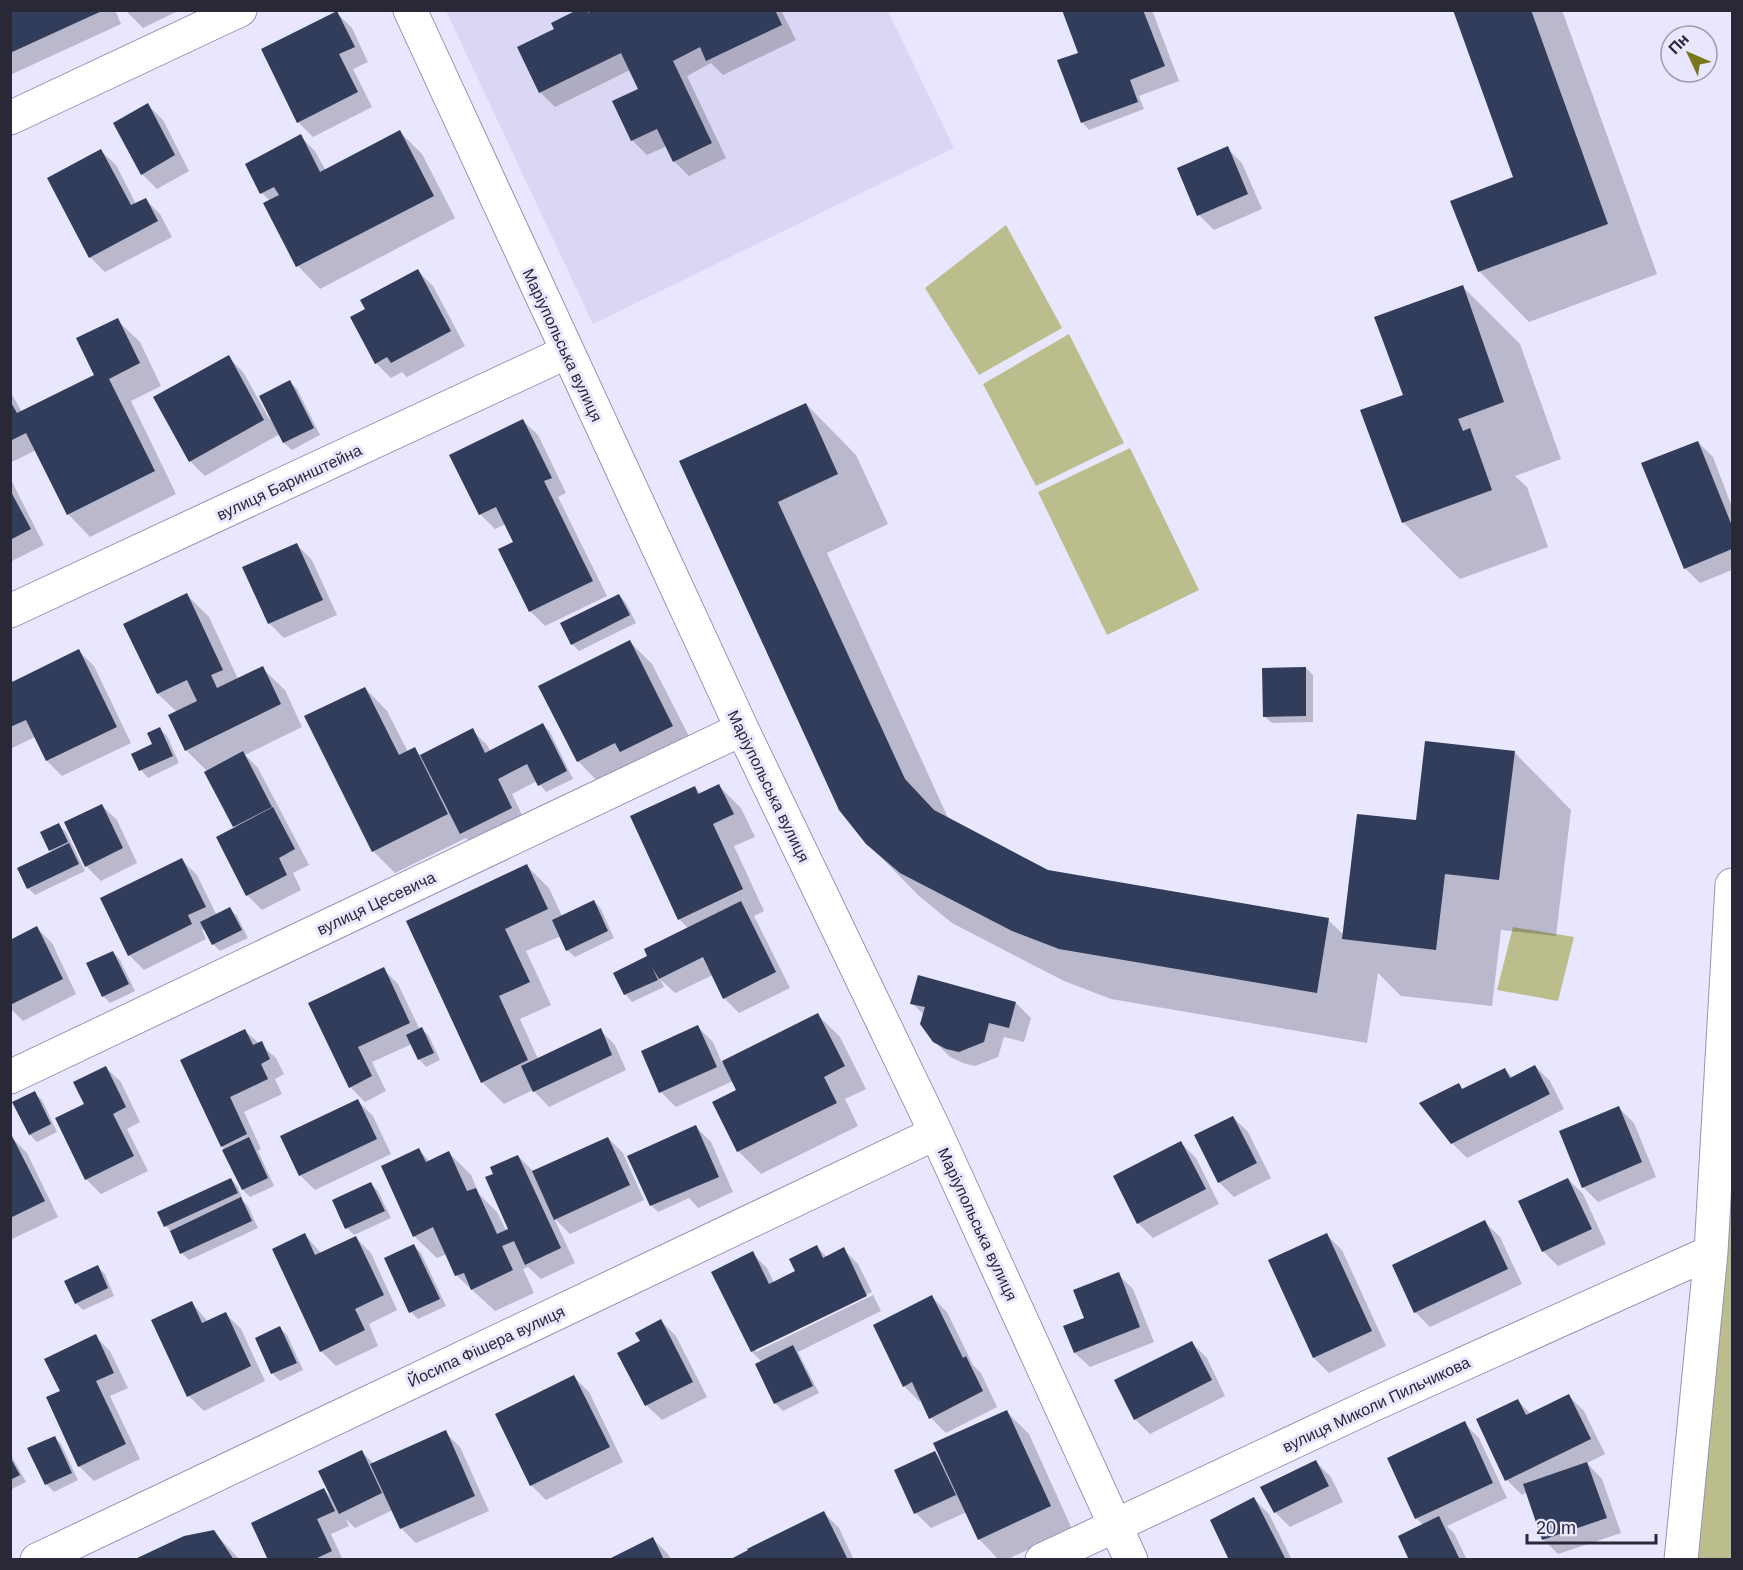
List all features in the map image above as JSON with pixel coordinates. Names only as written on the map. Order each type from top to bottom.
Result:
[{"type":"street","points":[[10,118],[240,10]]},
{"type":"street","name":"Маріупольська вулиця","points":[[410,10],[741,729],[936,1133],[1131,1560]]},
{"type":"street","name":"вулиця Баринштейна","points":[[10,611],[567,352]]},
{"type":"street","name":"вулиця Цесевича","points":[[10,1077],[741,729]]},
{"type":"street","points":[[1681,1560],[1711,1252],[1732,885]]},
{"type":"street","name":"Йосипа Фішера вулиця","points":[[37,1560],[936,1133]]},
{"type":"street","name":"вулиця Миколи Пильчикова","points":[[1042,1560],[1370,1406],[1711,1252]]},
{"type":"shaded area","points":[[446,11],[888,11],[954,148],[593,324]]},
{"type":"green space","points":[[1006,225],[1062,328],[979,375],[925,288]]},
{"type":"green space","points":[[1069,334],[1124,443],[1036,486],[983,384]]},
{"type":"green space","points":[[1130,448],[1199,590],[1107,635],[1038,492]]},
{"type":"green space","points":[[1513,927],[1574,937],[1558,1001],[1497,990]]},
{"type":"green space","points":[[1732,1142],[1732,1559],[1694,1559]]},
{"type":"building","points":[[10,10],[104,10],[10,53]]},
{"type":"building","points":[[577,10],[587,10],[588,13],[593,10],[775,10],[782,25],[706,61],[700,47],[673,61],[712,143],[673,162],[657,129],[631,141],[612,101],[638,89],[621,53],[539,93],[517,47],[554,29],[551,23]]},
{"type":"building","points":[[1062,10],[1143,10],[1165,66],[1130,80],[1138,102],[1081,123],[1057,60],[1078,53]]},
{"type":"building","points":[[1453,10],[1531,10],[1608,224],[1478,272],[1450,201],[1513,177]]},
{"type":"building","points":[[337,11],[355,47],[339,54],[358,92],[297,123],[261,49]]},
{"type":"building","points":[[148,103],[175,155],[141,175],[113,123]]},
{"type":"building","points":[[400,130],[434,196],[296,267],[263,203],[279,195],[274,187],[260,194],[245,164],[301,134],[320,172]]},
{"type":"building","points":[[1228,146],[1248,194],[1197,216],[1177,168]]},
{"type":"building","points":[[101,149],[131,205],[146,198],[158,221],[89,258],[47,178]]},
{"type":"building","points":[[418,269],[451,331],[391,363],[387,357],[375,364],[350,317],[365,309],[360,300]]},
{"type":"building","points":[[1463,285],[1504,402],[1458,419],[1463,431],[1470,428],[1492,490],[1402,523],[1360,410],[1403,395],[1374,317]]},
{"type":"building","points":[[118,318],[140,363],[109,379],[155,471],[67,515],[26,433],[10,441],[10,401],[17,413],[94,375],[76,338]]},
{"type":"building","points":[[229,355],[264,420],[189,462],[153,397]]},
{"type":"building","points":[[290,380],[314,428],[283,443],[259,396]]},
{"type":"building","points":[[806,403],[838,474],[778,502],[905,779],[934,810],[1048,870],[1329,918],[1317,993],[1059,949],[1012,931],[900,873],[866,844],[839,810],[679,461]]},
{"type":"building","points":[[523,419],[552,478],[544,481],[593,581],[529,612],[498,549],[513,542],[496,507],[479,515],[449,455]]},
{"type":"building","points":[[1698,441],[1732,526],[1732,549],[1684,569],[1641,463]]},
{"type":"building","points":[[10,490],[31,529],[10,540]]},
{"type":"building","points":[[297,543],[323,600],[268,624],[242,567]]},
{"type":"building","points":[[187,593],[223,670],[211,675],[217,688],[263,666],[281,704],[185,751],[168,715],[197,701],[187,680],[157,694],[123,624]]},
{"type":"building","points":[[619,594],[630,615],[571,645],[560,623]]},
{"type":"building","points":[[630,640],[673,726],[620,752],[615,743],[577,762],[538,686]]},
{"type":"building","points":[[79,649],[117,727],[46,761],[26,720],[10,727],[10,683]]},
{"type":"building","points":[[1306,667],[1306,716],[1263,717],[1262,668]]},
{"type":"building","points":[[365,687],[399,755],[415,747],[448,814],[372,852],[304,716]]},
{"type":"building","points":[[543,723],[567,771],[538,786],[527,764],[498,779],[512,808],[460,834],[420,755],[473,728],[485,753]]},
{"type":"building","points":[[160,727],[173,756],[139,771],[131,754],[152,744],[147,733]]},
{"type":"building","points":[[1425,741],[1515,751],[1499,880],[1445,874],[1436,950],[1342,939],[1357,814],[1416,820]]},
{"type":"building","points":[[243,751],[272,807],[233,827],[204,772]]},
{"type":"building","points":[[719,784],[734,814],[713,824],[743,889],[678,920],[630,816],[695,786],[698,794]]},
{"type":"building","points":[[102,804],[123,848],[85,867],[64,822]]},
{"type":"building","points":[[273,807],[295,849],[279,858],[287,875],[246,896],[216,837]]},
{"type":"building","points":[[59,823],[68,842],[49,851],[40,832]]},
{"type":"building","points":[[69,843],[79,864],[27,889],[17,868]]},
{"type":"building","points":[[182,858],[206,907],[188,915],[192,924],[128,956],[100,898]]},
{"type":"building","points":[[527,864],[548,909],[505,929],[530,982],[499,996],[528,1060],[481,1083],[406,921]]},
{"type":"building","points":[[594,900],[608,931],[566,951],[552,920]]},
{"type":"building","points":[[741,901],[776,972],[723,999],[703,957],[659,979],[652,967],[658,980],[624,995],[613,973],[647,956],[644,949]]},
{"type":"building","points":[[230,907],[242,930],[212,945],[200,922]]},
{"type":"building","points":[[37,926],[63,979],[10,1005],[10,940]]},
{"type":"building","points":[[113,951],[129,984],[102,997],[86,963]]},
{"type":"building","points":[[384,967],[410,1023],[358,1047],[372,1076],[349,1088],[308,1003]]},
{"type":"building","points":[[918,975],[1016,1002],[1009,1028],[989,1023],[984,1042],[959,1052],[946,1049],[933,1042],[920,1024],[925,1007],[910,1004]]},
{"type":"building","points":[[818,1013],[845,1066],[824,1077],[837,1103],[737,1152],[712,1102],[736,1090],[722,1061]]},
{"type":"building","points":[[698,1025],[717,1067],[659,1093],[641,1051]]},
{"type":"building","points":[[422,1027],[434,1053],[418,1060],[406,1035]]},
{"type":"building","points":[[601,1028],[612,1055],[533,1092],[521,1066]]},
{"type":"building","points":[[245,1029],[253,1045],[262,1041],[270,1059],[261,1064],[268,1079],[230,1097],[247,1134],[221,1147],[180,1060]]},
{"type":"building","points":[[1535,1065],[1550,1094],[1451,1144],[1419,1103],[1459,1083],[1462,1089],[1505,1068],[1510,1078]]},
{"type":"building","points":[[106,1066],[126,1107],[113,1114],[134,1156],[85,1180],[55,1118],[84,1104],[73,1082]]},
{"type":"building","points":[[35,1091],[51,1124],[29,1135],[12,1102]]},
{"type":"building","points":[[358,1099],[377,1139],[299,1176],[280,1136]]},
{"type":"building","points":[[1619,1106],[1642,1162],[1582,1188],[1559,1131]]},
{"type":"building","points":[[1233,1116],[1257,1163],[1218,1183],[1194,1135]]},
{"type":"building","points":[[696,1125],[719,1177],[650,1206],[627,1156]]},
{"type":"building","points":[[12,1136],[45,1201],[10,1218],[10,1137]]},
{"type":"building","points":[[249,1137],[268,1178],[242,1190],[222,1150]]},
{"type":"building","points":[[608,1137],[630,1185],[554,1220],[532,1171]]},
{"type":"building","points":[[1181,1141],[1206,1189],[1137,1224],[1113,1176]]},
{"type":"building","points":[[419,1148],[426,1162],[449,1151],[467,1191],[476,1188],[497,1234],[508,1229],[485,1177],[493,1174],[490,1167],[518,1155],[561,1248],[525,1265],[514,1241],[502,1246],[513,1270],[471,1290],[464,1273],[455,1276],[433,1227],[413,1237],[381,1166]]},
{"type":"building","points":[[231,1178],[238,1193],[164,1227],[157,1212]]},
{"type":"building","points":[[1568,1178],[1592,1229],[1542,1252],[1518,1201]]},
{"type":"building","points":[[371,1182],[385,1211],[345,1229],[332,1200]]},
{"type":"building","points":[[241,1197],[252,1221],[180,1254],[170,1231]]},
{"type":"building","points":[[1485,1220],[1508,1269],[1414,1313],[1392,1265]]},
{"type":"building","points":[[305,1233],[315,1255],[356,1236],[384,1295],[355,1309],[365,1330],[320,1352],[272,1249]]},
{"type":"building","points":[[1327,1233],[1372,1331],[1313,1358],[1268,1260]]},
{"type":"building","points":[[414,1244],[440,1299],[409,1313],[384,1258]]},
{"type":"building","points":[[817,1245],[823,1258],[844,1247],[867,1296],[751,1352],[711,1272],[753,1251],[769,1284],[795,1271],[789,1259]]},
{"type":"building","points":[[98,1265],[108,1288],[75,1304],[64,1281]]},
{"type":"building","points":[[1119,1272],[1140,1327],[1074,1353],[1063,1326],[1084,1318],[1073,1290]]},
{"type":"building","points":[[932,1295],[963,1358],[966,1356],[983,1391],[929,1419],[912,1382],[903,1387],[873,1325]]},
{"type":"building","points":[[192,1301],[202,1323],[226,1312],[251,1366],[187,1397],[151,1320]]},
{"type":"building","points":[[661,1319],[693,1382],[645,1406],[617,1353],[640,1341],[635,1333]]},
{"type":"building","points":[[280,1326],[297,1363],[271,1374],[255,1338]]},
{"type":"building","points":[[96,1334],[114,1373],[96,1381],[126,1444],[78,1467],[46,1397],[60,1391],[44,1359]]},
{"type":"building","points":[[1192,1341],[1212,1380],[1134,1420],[1114,1380]]},
{"type":"building","points":[[793,1345],[813,1386],[774,1404],[755,1364]]},
{"type":"building","points":[[574,1375],[610,1447],[530,1486],[495,1414]]},
{"type":"building","points":[[1569,1394],[1591,1439],[1505,1481],[1476,1419],[1518,1399],[1526,1415]]},
{"type":"building","points":[[1007,1410],[1051,1506],[978,1540],[933,1443]]},
{"type":"building","points":[[1465,1421],[1493,1483],[1415,1519],[1387,1458]]},
{"type":"building","points":[[446,1430],[475,1496],[400,1529],[370,1464]]},
{"type":"building","points":[[55,1436],[72,1473],[45,1485],[27,1448]]},
{"type":"building","points":[[362,1450],[382,1493],[339,1514],[318,1471]]},
{"type":"building","points":[[935,1451],[956,1495],[914,1514],[894,1470]]},
{"type":"building","points":[[10,1457],[20,1475],[10,1480]]},
{"type":"building","points":[[1316,1460],[1329,1486],[1274,1513],[1260,1487]]},
{"type":"building","points":[[1587,1462],[1607,1518],[1542,1540],[1523,1484]]},
{"type":"building","points":[[324,1488],[335,1511],[317,1519],[332,1551],[313,1560],[268,1560],[251,1523]]},
{"type":"building","points":[[1254,1497],[1286,1560],[1229,1560],[1210,1520]]},
{"type":"building","points":[[824,1511],[848,1560],[729,1560],[747,1549]]},
{"type":"building","points":[[1439,1516],[1460,1560],[1409,1560],[1398,1536]]},
{"type":"building","points":[[214,1530],[234,1560],[133,1560],[184,1536]]},
{"type":"building","points":[[653,1537],[664,1560],[607,1560]]}]
